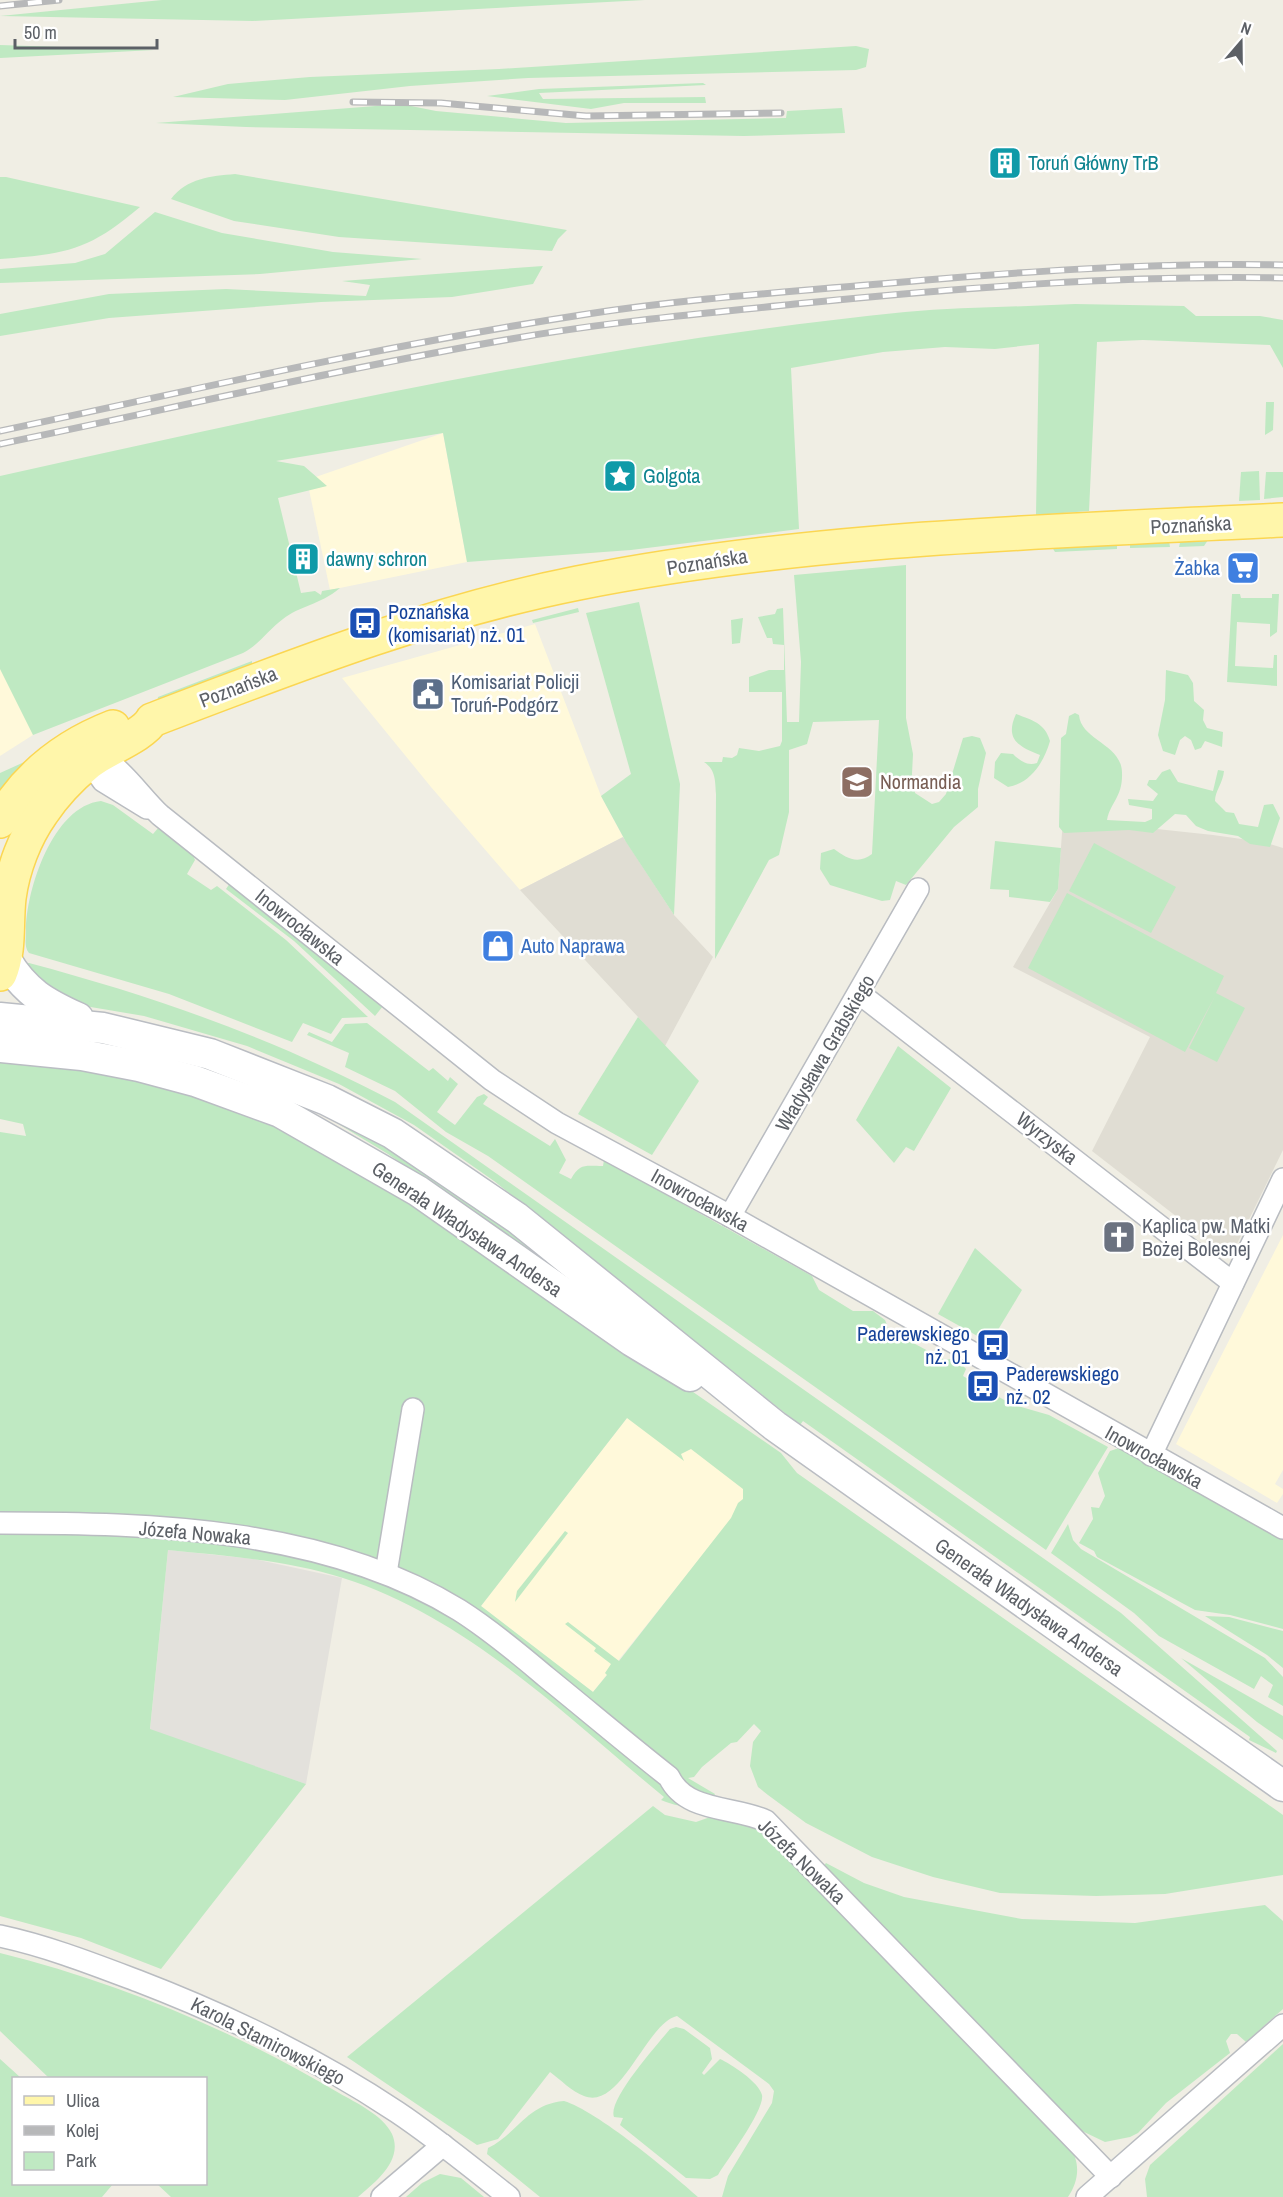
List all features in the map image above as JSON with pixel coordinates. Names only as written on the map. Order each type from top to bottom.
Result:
[{"type":"main road","name":"Poznańska","points":[[0,821],[11,801],[33,776],[58,755],[91,748],[136,719],[144,717],[148,724],[274,673],[384,635],[576,583],[691,563],[795,549],[1283,520]]},
{"type":"main road","name":"Poznańska","points":[[3,967],[13,878],[23,848],[42,812],[65,785],[91,748]]},
{"type":"main road","name":"Generała Władysława Andersa","points":[[3,967],[28,990],[48,1004],[80,1019],[112,1030],[210,1054],[268,1075],[327,1100],[392,1133],[517,1218],[775,1426],[1283,1786]]},
{"type":"main road","name":"Generała Władysława Andersa","points":[[0,1018],[112,1030]]},
{"type":"main road","name":"Generała Władysława Andersa","points":[[0,1047],[82,1055],[139,1066],[195,1081],[280,1112],[418,1191],[632,1341],[775,1426]]},
{"type":"street","points":[[130,793],[133,780],[130,762],[133,747],[148,724]]},
{"type":"street","points":[[91,748],[108,761],[130,793]]},
{"type":"street","points":[[42,812],[88,789],[105,788],[130,793]]},
{"type":"street","name":"Inowrocławska","points":[[130,793],[517,1098],[1283,1528]]},
{"type":"street","name":"Władysława Grabskiego","points":[[730,1216],[860,994],[918,889]]},
{"type":"street","name":"Wyrzyska","points":[[860,994],[1233,1283]]},
{"type":"street","points":[[1151,1455],[1283,1179]]},
{"type":"street","points":[[386,1573],[413,1408]]},
{"type":"street","name":"Józefa Nowaka","points":[[0,1523],[121,1527],[263,1540],[335,1556],[386,1573],[435,1596],[484,1628],[669,1777],[684,1795],[707,1806],[740,1810],[766,1821],[1111,2177]]},
{"type":"street","name":"Karola Stamirowskiego","points":[[0,1936],[85,1961],[236,2021],[346,2080],[400,2113],[509,2197]]},
{"type":"street","points":[[1087,2197],[1283,2025]]},
{"type":"street","points":[[382,2197],[443,2145]]},
{"type":"shaded area","points":[[443,433],[467,562],[330,590],[307,480]]},
{"type":"shaded area","points":[[0,597],[33,735],[0,756]]},
{"type":"shaded area","points":[[535,624],[601,796],[623,837],[520,890],[431,787],[342,678]]},
{"type":"shaded area","points":[[1063,819],[1213,835],[1263,842],[1283,848],[1283,1150],[1230,1258],[1092,1151],[1150,1037],[1013,967],[1058,889]]},
{"type":"shaded area","points":[[623,837],[674,915],[713,957],[665,1046],[520,890]]},
{"type":"shaded area","points":[[1283,1235],[1283,1470],[1275,1484],[1283,1489],[1283,1494],[1277,1503],[1176,1444]]},
{"type":"shaded area","points":[[634,1409],[753,1492],[593,1692],[481,1606]]},
{"type":"shaded area","points":[[168,1550],[254,1559],[342,1578],[306,1784],[150,1730]]},
{"type":"green space","points":[[162,0],[645,0],[253,21],[0,16]]},
{"type":"green space","points":[[0,45],[154,50],[0,58]]},
{"type":"green space","points":[[856,46],[869,49],[866,67],[856,70],[528,78],[410,86],[285,100],[173,97],[228,84],[310,77],[499,69]]},
{"type":"green space","points":[[703,83],[706,85],[539,93],[543,99],[705,97],[706,103],[624,103],[591,109],[487,96],[539,89]]},
{"type":"green space","points":[[401,104],[436,111],[566,123],[786,118],[787,111],[842,108],[845,133],[744,136],[246,127],[156,123]]},
{"type":"green space","points":[[235,174],[567,230],[558,239],[552,251],[339,237],[234,221],[171,199],[192,182],[208,177]]},
{"type":"green space","points":[[0,177],[140,207],[105,233],[75,248],[42,255],[0,259]]},
{"type":"green space","points":[[155,212],[222,233],[333,252],[422,259],[260,274],[0,283],[0,269],[75,263],[105,254]]},
{"type":"green space","points":[[543,266],[533,284],[452,297],[321,302],[109,318],[0,336],[0,314],[109,294],[226,289],[366,296],[370,285],[342,281]]},
{"type":"green space","points":[[1075,304],[1184,306],[1196,316],[1260,316],[1283,320],[1283,368],[1270,345],[1143,340],[1097,342],[1089,511],[1036,515],[1039,344],[995,349],[945,347],[883,352],[791,368],[799,529],[631,550],[467,562],[443,433],[276,461],[304,466],[327,486],[278,498],[301,593],[315,591],[321,595],[322,591],[340,588],[289,615],[243,653],[33,735],[0,669],[0,476],[225,426],[450,380],[676,341],[905,312]]},
{"type":"green space","points":[[1266,402],[1274,402],[1273,430],[1265,435]]},
{"type":"green space","points":[[1259,471],[1260,500],[1239,501],[1241,472]]},
{"type":"green space","points":[[1266,472],[1283,472],[1283,497],[1264,499]]},
{"type":"green space","points":[[1181,538],[1208,540],[1204,546],[1179,547]]},
{"type":"green space","points":[[1169,541],[1170,547],[1130,548],[1130,544]]},
{"type":"green space","points":[[1117,544],[1117,549],[1055,552],[1052,547]]},
{"type":"green space","points":[[906,565],[906,718],[913,754],[912,774],[915,793],[932,804],[939,802],[946,794],[963,738],[972,736],[980,738],[986,753],[978,789],[978,807],[954,827],[906,885],[896,881],[890,900],[882,901],[830,885],[820,869],[821,853],[834,849],[857,860],[872,854],[879,720],[813,722],[807,744],[789,750],[789,812],[779,855],[769,860],[715,959],[716,794],[713,772],[704,762],[722,762],[723,757],[732,758],[737,755],[739,748],[759,751],[780,746],[782,741],[782,692],[749,692],[749,677],[769,670],[784,670],[784,645],[773,644],[772,638],[767,638],[758,617],[775,614],[777,609],[783,608],[787,722],[799,722],[801,662],[794,575]]},
{"type":"green space","points":[[1232,594],[1240,594],[1241,598],[1272,598],[1272,594],[1279,594],[1277,632],[1270,637],[1270,624],[1237,622],[1235,666],[1273,668],[1274,655],[1277,655],[1277,686],[1227,682]]},
{"type":"green space","points":[[639,602],[680,784],[674,915],[626,842],[601,796],[631,774],[586,613]]},
{"type":"green space","points":[[578,608],[579,612],[533,623],[532,620]]},
{"type":"green space","points":[[743,618],[740,643],[732,644],[731,620]]},
{"type":"green space","points":[[252,661],[252,667],[157,705],[158,697]]},
{"type":"green space","points":[[1166,670],[1188,675],[1193,683],[1194,701],[1204,710],[1203,720],[1207,728],[1223,732],[1222,747],[1205,741],[1201,748],[1195,750],[1191,740],[1185,736],[1180,740],[1175,755],[1163,751],[1158,735],[1165,700]]},
{"type":"green space","points":[[1075,713],[1079,715],[1086,731],[1108,748],[1120,763],[1121,787],[1107,820],[1145,822],[1152,819],[1152,809],[1129,805],[1128,799],[1153,801],[1158,794],[1147,785],[1149,780],[1156,780],[1162,772],[1170,769],[1178,782],[1213,791],[1218,770],[1224,771],[1215,801],[1226,812],[1234,813],[1239,824],[1258,827],[1264,805],[1273,804],[1280,818],[1270,847],[1250,844],[1238,836],[1208,831],[1196,826],[1186,815],[1175,814],[1153,833],[1129,830],[1064,833],[1059,827],[1061,738],[1066,734],[1069,716]]},
{"type":"green space","points":[[1016,714],[1041,726],[1050,741],[1040,764],[1030,776],[1008,787],[994,778],[995,762],[1001,753],[1013,754],[1021,761],[1030,764],[1037,763],[1040,755],[1020,745],[1013,736],[1012,730]]},
{"type":"green space","points":[[31,759],[0,797],[0,773]]},
{"type":"green space","points":[[101,801],[113,805],[153,834],[159,827],[192,853],[195,860],[187,874],[211,890],[217,886],[286,940],[368,1017],[342,1018],[331,1034],[303,1023],[292,1042],[169,994],[29,953],[26,948],[27,914],[37,873],[45,852],[69,818],[84,806]]},
{"type":"green space","points":[[995,841],[1061,848],[1058,889],[1050,902],[1009,897],[1009,890],[990,889]]},
{"type":"green space","points":[[1094,843],[1176,887],[1151,933],[1069,891]]},
{"type":"green space","points":[[230,883],[383,1006],[375,1016],[294,941],[226,889]]},
{"type":"green space","points":[[1067,893],[1224,976],[1216,993],[1245,1008],[1217,1062],[1189,1048],[1215,996],[1185,1052],[1028,968]]},
{"type":"green space","points":[[29,963],[124,990],[216,1022],[306,1059],[395,1102],[1121,1613],[1277,1751],[1276,1753],[1249,1740],[1250,1737],[803,1421],[800,1425],[494,1181],[414,1125],[339,1084],[247,1046],[144,1016],[61,1002],[21,964]]},
{"type":"green space","points":[[638,1017],[699,1081],[652,1155],[578,1114]]},
{"type":"green space","points":[[367,1023],[429,1071],[433,1068],[448,1081],[450,1077],[458,1084],[437,1112],[455,1125],[477,1097],[484,1094],[488,1097],[483,1104],[550,1146],[555,1139],[566,1160],[559,1173],[571,1179],[580,1168],[603,1166],[604,1160],[812,1276],[819,1290],[853,1311],[873,1311],[885,1320],[889,1330],[945,1360],[956,1358],[966,1369],[963,1376],[1011,1404],[1049,1415],[1108,1447],[1046,1550],[488,1156],[446,1132],[395,1091],[345,1067],[349,1053],[307,1035],[309,1032],[332,1042],[345,1024]]},
{"type":"green space","points":[[898,1046],[951,1088],[914,1151],[906,1147],[894,1163],[856,1120]]},
{"type":"green space","points":[[124,1047],[151,1048],[309,1103],[473,1196],[583,1290],[388,1154],[322,1114],[240,1079]]},
{"type":"green space","points":[[0,1060],[63,1066],[143,1082],[193,1095],[274,1125],[431,1210],[781,1453],[797,1473],[1283,1815],[1283,1875],[1165,1894],[1096,1896],[1000,1893],[933,1877],[872,1857],[806,1823],[758,1787],[750,1766],[753,1742],[761,1731],[754,1724],[737,1742],[731,1743],[702,1767],[694,1777],[688,1778],[715,1794],[713,1798],[699,1804],[676,1805],[661,1800],[664,1797],[552,1702],[473,1643],[432,1617],[388,1595],[322,1572],[256,1560],[168,1550],[150,1729],[306,1784],[161,1969],[81,1938],[0,1916],[0,1132],[26,1136],[23,1124],[0,1119]],"holes":[[[627,1418],[684,1461],[681,1454],[691,1449],[743,1489],[743,1499],[738,1503],[731,1518],[619,1661],[568,1622],[565,1624],[596,1648],[594,1651],[611,1664],[605,1673],[607,1675],[593,1692],[481,1606]]]},
{"type":"green space","points":[[975,1248],[1022,1290],[990,1343],[938,1314]]},
{"type":"green space","points":[[1119,1448],[1283,1540],[1283,1629],[1230,1615],[1195,1610],[1097,1557],[1094,1551],[1079,1543],[1093,1519],[1091,1507],[1099,1508],[1105,1496],[1098,1473],[1110,1451]]},
{"type":"green space","points":[[1068,1524],[1073,1540],[1081,1549],[1265,1658],[1283,1677],[1283,1706],[1268,1697],[1273,1685],[1261,1676],[1254,1689],[1159,1636],[1134,1613],[1051,1553]]},
{"type":"green space","points":[[565,1531],[568,1533],[515,1602],[517,1591]]},
{"type":"green space","points":[[1205,1616],[1229,1617],[1283,1631],[1283,1668],[1267,1655]]},
{"type":"green space","points":[[1181,1658],[1283,1716],[1283,1740],[1257,1722]]},
{"type":"green space","points":[[653,1806],[665,1815],[696,1822],[719,1814],[752,1822],[1069,2146],[1075,2158],[1077,2172],[1068,2197],[722,2197],[728,2176],[772,2103],[774,2091],[769,2084],[677,2016],[666,2022],[655,2034],[622,2079],[610,2091],[597,2097],[584,2096],[550,2072],[498,2139],[477,2145],[347,2057]]},
{"type":"green space","points":[[826,1863],[864,1883],[904,1897],[1022,1919],[1135,1923],[1265,1905],[1283,1921],[1283,2009],[1246,2042],[1237,2034],[1231,2034],[1226,2041],[1230,2053],[1166,2103],[1138,2133],[1105,2142],[1082,2131],[822,1868]]},
{"type":"green space","points":[[0,1953],[88,1978],[174,2011],[259,2049],[376,2115],[392,2134],[395,2144],[394,2153],[386,2170],[358,2197],[171,2197],[158,2185],[207,2185],[207,2077],[48,2077],[0,2031]]},
{"type":"green space","points":[[676,2027],[684,2029],[710,2048],[712,2059],[702,2073],[704,2075],[720,2059],[750,2079],[762,2095],[758,2112],[744,2135],[718,2175],[710,2179],[686,2178],[620,2125],[623,2118],[614,2117],[614,2109],[625,2086],[670,2029]]},
{"type":"green space","points":[[1283,2044],[1283,2197],[1147,2197],[1145,2179],[1150,2165]]},
{"type":"green space","points":[[0,2059],[20,2077],[12,2077],[12,2185],[112,2185],[102,2197],[0,2197]]},
{"type":"green space","points":[[564,2101],[614,2129],[698,2197],[540,2197],[487,2154],[488,2148],[532,2113],[551,2103]]},
{"type":"green space","points":[[440,2174],[461,2178],[484,2197],[406,2197],[422,2183]]},
{"type":"railway","points":[[0,6],[59,0]]},
{"type":"railway","points":[[353,102],[441,103],[586,116],[781,113]]},
{"type":"railway","points":[[0,431],[362,354],[617,310],[760,294],[1023,273],[1179,265],[1283,265]]},
{"type":"railway","points":[[0,444],[382,363],[546,333],[617,323],[978,288],[1100,281],[1283,278]]},
{"type":"place","name":"Toruń Główny TrB","points":[[1005,163]]},
{"type":"place","name":"Golgota","points":[[620,476]]},
{"type":"place","name":"dawny schron","points":[[303,559]]},
{"type":"place","name":"Żabka","points":[[1243,568]]},
{"type":"place","name":"Poznańska (komisariat) nż. 01","points":[[365,623]]},
{"type":"place","name":"Komisariat Policji Toruń-Podgórz","points":[[428,694]]},
{"type":"place","name":"Normandia","points":[[857,782]]},
{"type":"place","name":"Auto Naprawa","points":[[498,946]]},
{"type":"place","name":"Kaplica pw. Matki Bożej Bolesnej","points":[[1119,1237]]},
{"type":"place","name":"Paderewskiego nż. 01","points":[[993,1345]]},
{"type":"place","name":"Paderewskiego nż. 02","points":[[983,1386]]}]
